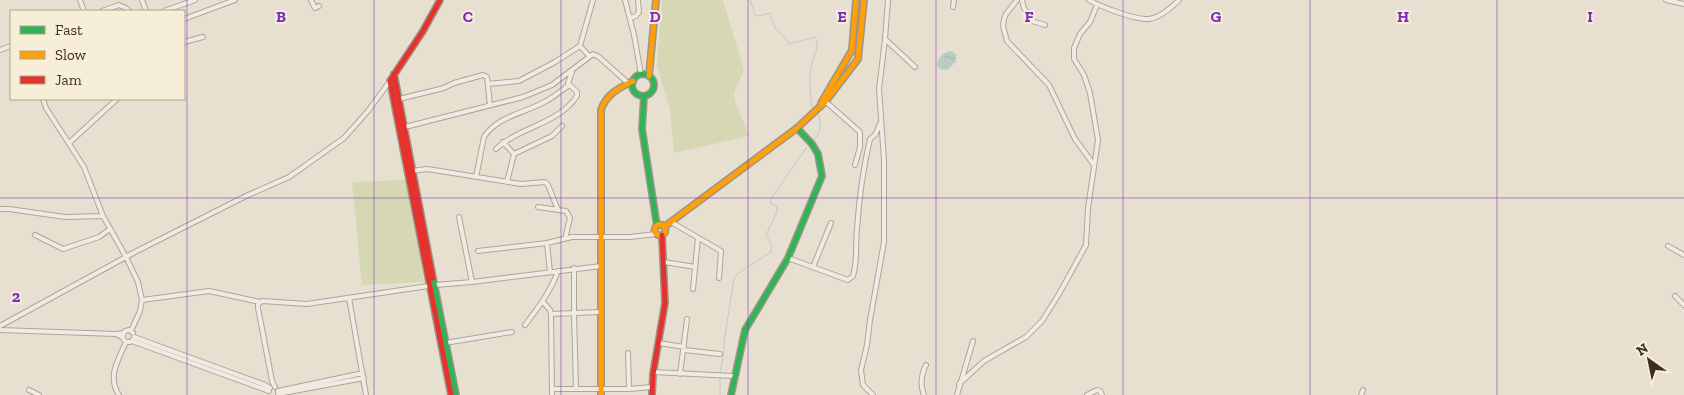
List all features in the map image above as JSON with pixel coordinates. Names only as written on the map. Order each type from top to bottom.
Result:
[{"type":"main road","points":[[440,0],[423,31],[390,81],[417,205],[449,373],[451,395]]},
{"type":"main road","points":[[631,82],[634,92],[640,96],[649,94],[653,89],[653,82],[650,76],[656,0]]},
{"type":"main road","points":[[825,101],[852,50],[856,0]]},
{"type":"main road","points":[[659,235],[665,231],[664,227],[797,128],[819,108],[858,59],[864,0]]},
{"type":"main road","points":[[854,20],[863,20]]},
{"type":"main road","points":[[394,74],[405,127],[410,172]]},
{"type":"main road","points":[[601,395],[601,110],[602,104],[609,94],[631,82],[636,76],[641,74],[650,76]]},
{"type":"main road","points":[[644,96],[642,129],[657,226],[655,230],[659,235],[664,262],[664,309],[660,343],[653,372],[652,395]]},
{"type":"main road","points":[[731,395],[740,343],[745,330],[788,258],[822,176],[822,167],[818,153],[797,128]]},
{"type":"main road","points":[[657,226],[661,225],[664,227]]},
{"type":"main road","points":[[449,373],[456,395]]},
{"type":"street","points":[[167,10],[195,0]]},
{"type":"street","points":[[185,19],[235,0]]},
{"type":"street","points":[[311,0],[315,8],[319,6]]},
{"type":"street","points":[[488,84],[519,81],[580,46],[593,0]]},
{"type":"street","points":[[625,0],[641,74]]},
{"type":"street","points":[[630,18],[636,16],[639,12],[638,0]]},
{"type":"street","points":[[873,395],[864,386],[861,370],[883,249],[884,166],[879,89],[886,39],[888,0]]},
{"type":"street","points":[[953,7],[954,0]]},
{"type":"street","points":[[1045,25],[1032,21],[1020,0],[1006,14],[1003,26],[1007,41],[1049,85],[1076,139],[1094,165]]},
{"type":"street","points":[[1089,0],[1115,12],[1146,19],[1165,12],[1179,0]]},
{"type":"street","points":[[1666,0],[1684,4]]},
{"type":"street","points":[[105,10],[119,5],[128,10]]},
{"type":"street","points":[[960,384],[984,361],[1026,337],[1042,320],[1059,294],[1086,245],[1088,208],[1098,140],[1090,93],[1084,76],[1074,59],[1074,48],[1080,34],[1090,22],[1097,5]]},
{"type":"street","points":[[185,42],[203,36]]},
{"type":"street","points":[[886,39],[915,67]]},
{"type":"street","points":[[580,46],[589,56]]},
{"type":"street","points":[[405,127],[540,91],[552,85],[593,54],[631,82]]},
{"type":"street","points":[[496,149],[503,142],[547,120],[577,97],[568,81],[573,70]]},
{"type":"street","points":[[399,99],[444,88],[454,83],[483,75],[487,77],[490,105]]},
{"type":"street","points":[[0,328],[126,257],[246,196],[289,177],[344,138],[390,81]]},
{"type":"street","points":[[476,177],[484,137],[487,132],[507,118],[548,100],[569,85]]},
{"type":"street","points":[[43,100],[46,108],[84,166],[103,216],[138,282],[142,300],[140,311],[131,331],[133,339]]},
{"type":"street","points":[[68,143],[115,100]]},
{"type":"street","points":[[825,101],[860,132],[860,147],[855,166]]},
{"type":"street","points":[[788,258],[848,280],[853,276],[857,262],[856,237],[861,183],[870,139],[878,130],[882,119]]},
{"type":"street","points":[[514,154],[552,136],[562,126]]},
{"type":"street","points":[[503,142],[514,154]]},
{"type":"street","points":[[507,182],[514,154]]},
{"type":"street","points":[[410,172],[427,169],[521,184],[547,182],[558,210]]},
{"type":"street","points":[[538,207],[565,211],[569,216],[565,239]]},
{"type":"street","points":[[0,209],[65,217],[103,216]]},
{"type":"street","points":[[459,217],[472,282]]},
{"type":"street","points":[[671,222],[721,251],[719,278]]},
{"type":"street","points":[[813,267],[831,223]]},
{"type":"street","points":[[35,235],[63,249],[110,230]]},
{"type":"street","points":[[478,251],[565,239],[659,235]]},
{"type":"street","points":[[694,289],[698,238]]},
{"type":"street","points":[[547,242],[550,272]]},
{"type":"street","points":[[1668,246],[1684,254]]},
{"type":"street","points":[[664,262],[695,267]]},
{"type":"street","points":[[142,300],[209,291],[260,302],[264,300],[307,304],[432,285],[472,282],[600,266]]},
{"type":"street","points":[[574,268],[576,389]]},
{"type":"street","points":[[525,324],[543,302],[558,271]]},
{"type":"street","points":[[1675,296],[1684,305]]},
{"type":"street","points":[[349,298],[366,395]]},
{"type":"street","points":[[260,302],[258,308],[272,382],[271,390]]},
{"type":"street","points":[[543,302],[551,314],[552,395]]},
{"type":"street","points":[[551,314],[600,312]]},
{"type":"street","points":[[680,374],[687,319]]},
{"type":"street","points":[[0,328],[122,335]]},
{"type":"street","points":[[122,335],[127,330],[131,331]]},
{"type":"street","points":[[443,343],[512,332]]},
{"type":"street","points":[[122,335],[126,342]]},
{"type":"street","points":[[119,395],[113,378],[114,370],[126,342],[133,339],[244,379],[265,384],[271,390],[278,393],[363,376]]},
{"type":"street","points":[[957,395],[973,342]]},
{"type":"street","points":[[660,343],[720,354]]},
{"type":"street","points":[[628,353],[629,390]]},
{"type":"street","points":[[924,395],[921,386],[923,371],[926,365]]},
{"type":"street","points":[[653,372],[734,376]]},
{"type":"street","points":[[552,389],[601,388],[629,390],[652,388]]},
{"type":"street","points":[[29,390],[39,395]]},
{"type":"street","points":[[1087,395],[1099,390],[1102,395]]},
{"type":"street","points":[[1361,395],[1363,390]]},
{"type":"green space","points":[[662,0],[723,0],[744,70],[734,93],[735,101],[749,136],[674,153],[670,110],[657,65]]},
{"type":"green space","points":[[406,180],[424,282],[362,285],[352,182]]},
{"type":"water","points":[[952,51],[956,55],[956,62],[947,70],[940,69],[937,62],[940,57],[944,53]]},
{"type":"waterway","points":[[750,0],[755,15],[770,13],[775,28],[790,44],[815,37],[817,49],[810,77],[812,106]]},
{"type":"waterway","points":[[814,140],[820,128],[818,114]]},
{"type":"waterway","points":[[720,373],[734,279],[737,274],[771,252],[771,245],[766,235],[777,212],[777,207],[770,200],[807,147]]},
{"type":"waterway","points":[[720,377],[720,395]]},
{"type":"traffic: fast","points":[[643,74],[651,77],[654,85],[651,93],[643,96],[635,93],[632,85],[635,77],[643,74]]},
{"type":"traffic: fast","points":[[644,96],[642,129],[657,226]]},
{"type":"traffic: fast","points":[[731,395],[745,330],[788,258],[822,176],[818,154],[812,144],[797,128]]},
{"type":"traffic: fast","points":[[433,278],[456,395]]},
{"type":"traffic: slow","points":[[649,76],[656,0]]},
{"type":"traffic: slow","points":[[821,103],[852,50],[856,0]]},
{"type":"traffic: slow","points":[[664,227],[797,128],[826,101],[858,59],[864,0]]},
{"type":"traffic: slow","points":[[601,395],[601,110],[603,104],[610,96],[633,81]]},
{"type":"traffic: slow","points":[[658,225],[662,225],[665,230],[664,234],[658,235],[655,232],[655,228],[658,225]]},
{"type":"traffic: jam","points":[[440,0],[423,31],[390,81],[451,395]]},
{"type":"traffic: jam","points":[[394,74],[433,278]]},
{"type":"traffic: jam","points":[[652,395],[653,374],[665,303],[662,235]]}]
